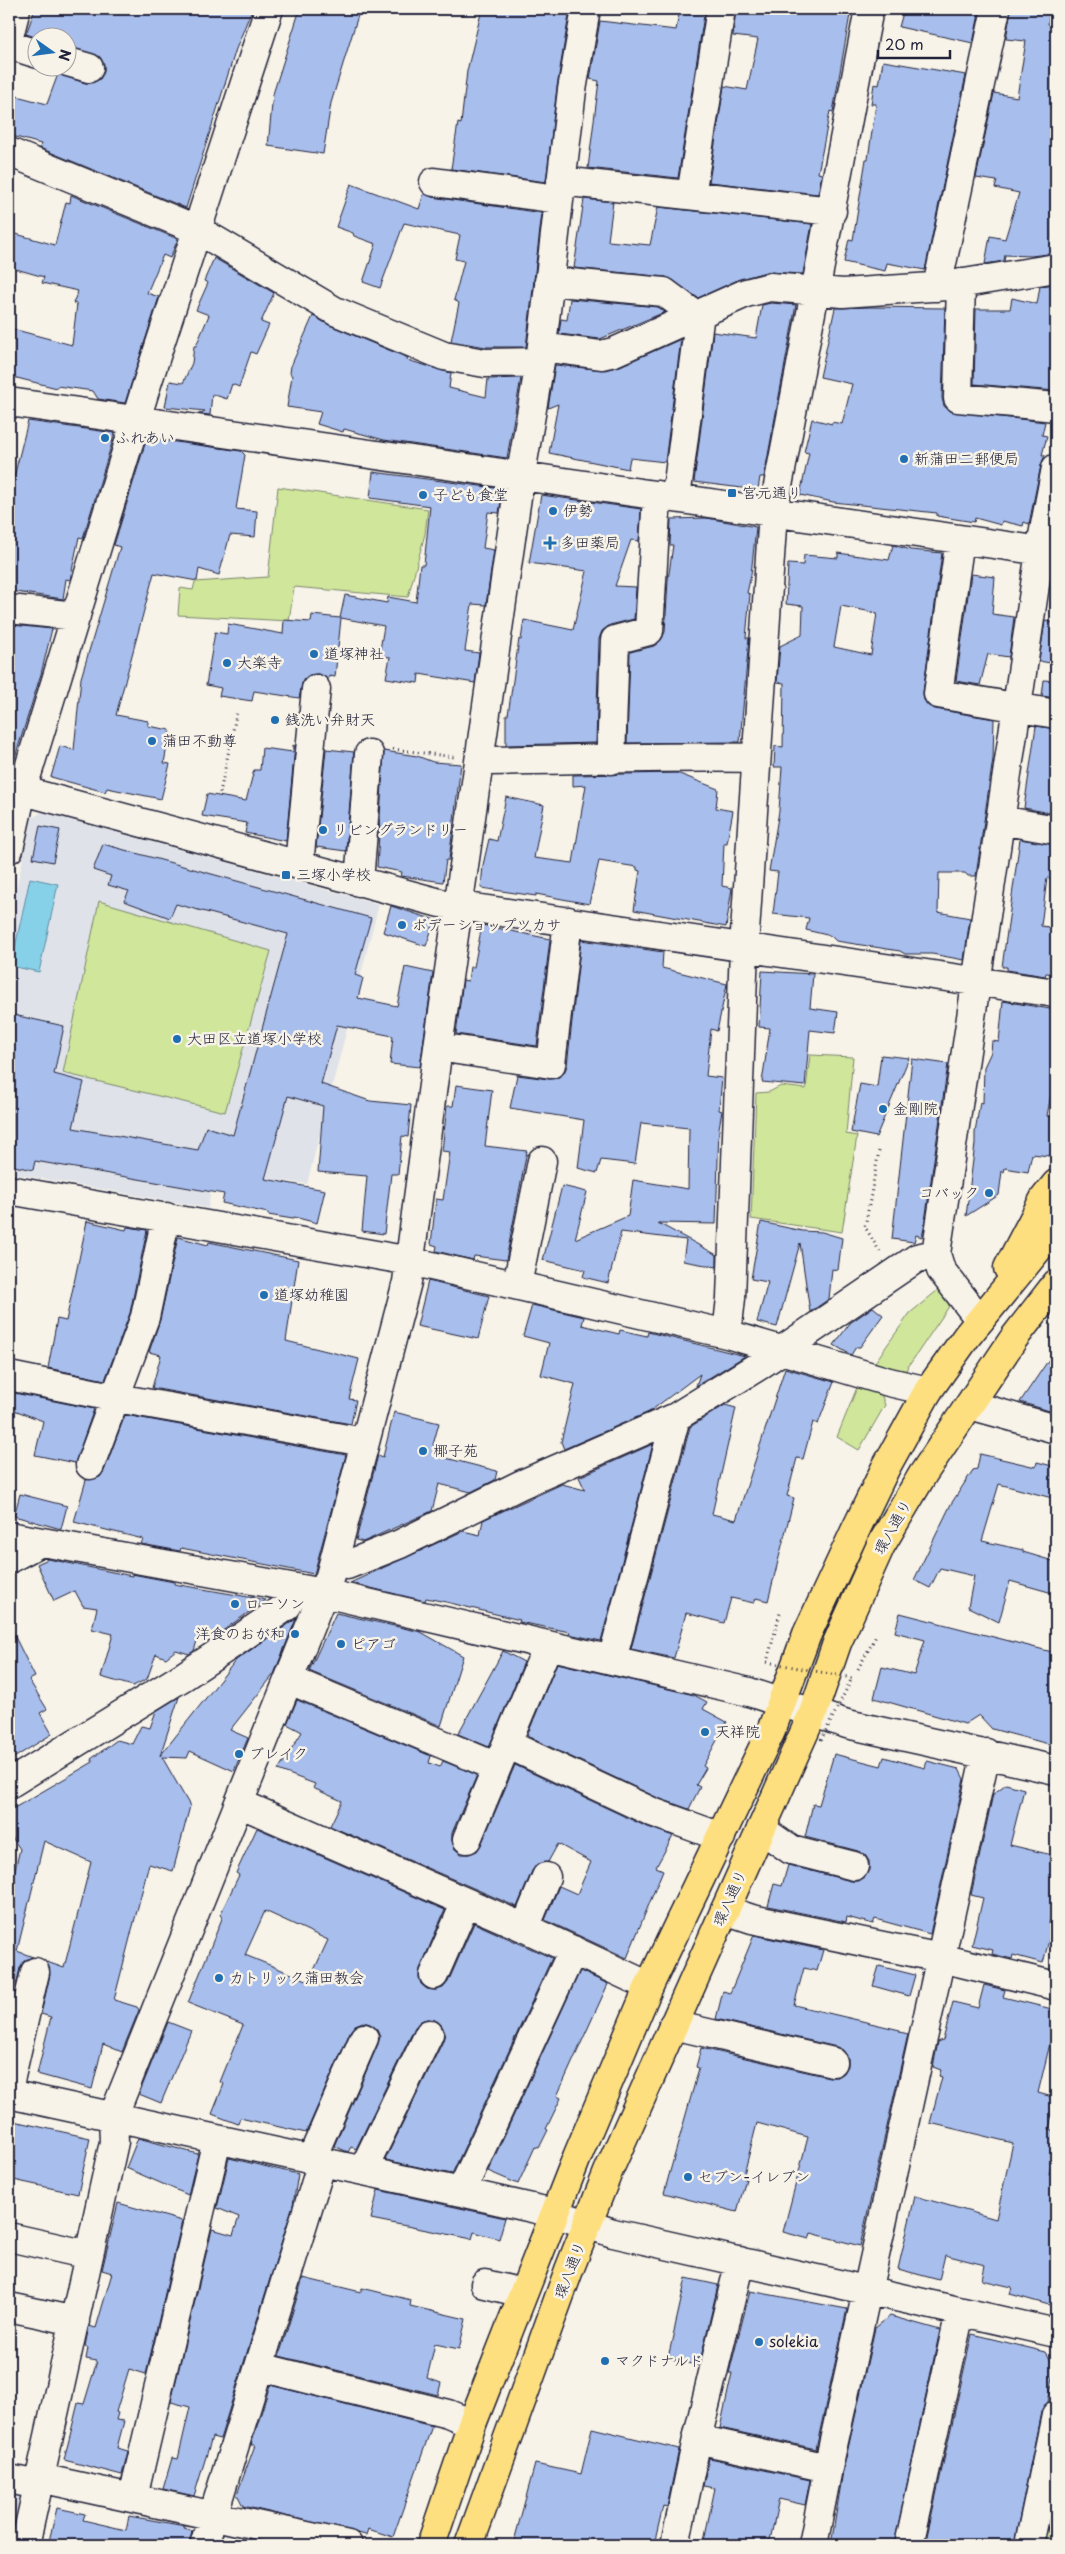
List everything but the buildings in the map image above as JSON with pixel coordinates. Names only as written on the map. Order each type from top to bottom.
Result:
[{"type":"main road","points":[[974,1328],[1044,1199],[1056,1184]]},
{"type":"main road","name":"環八通り","points":[[431,2545],[472,2424],[554,2213],[649,1986],[721,1837],[782,1703],[807,1634],[823,1599],[886,1467],[928,1391],[974,1328],[1056,1227]]},
{"type":"main road","name":"環八通り","points":[[469,2545],[608,2172],[813,1713],[837,1643],[882,1545],[923,1474],[1014,1338],[1056,1284]]},
{"type":"main road","points":[[1014,1338],[1056,1308]]},
{"type":"street","points":[[9,36],[16,9]]},
{"type":"street","points":[[9,849],[15,789],[76,616],[136,420],[268,9]]},
{"type":"street","points":[[20,2538],[39,2481],[75,2321],[114,2142],[113,2117],[324,1593],[334,1563],[407,1282],[438,1047],[520,476],[541,354],[572,90],[586,9]]},
{"type":"street","points":[[691,196],[721,9]]},
{"type":"street","points":[[727,1334],[731,1298],[744,947],[773,512],[832,211],[869,9]]},
{"type":"street","points":[[996,9],[949,285],[958,398],[1056,407]]},
{"type":"street","points":[[9,46],[28,51]]},
{"type":"street","points":[[9,152],[198,230],[335,311],[444,356],[485,362],[541,354],[601,355],[614,352],[746,293],[770,287],[843,293],[949,285],[1056,268]]},
{"type":"street","points":[[434,182],[691,196],[832,211]]},
{"type":"street","points":[[549,281],[664,292],[697,314]]},
{"type":"street","points":[[611,760],[616,640],[650,631],[666,497],[697,314]]},
{"type":"street","points":[[9,402],[1048,552]]},
{"type":"street","points":[[974,1328],[941,1270],[936,1254],[978,981],[1000,820],[1018,708],[1048,552],[1056,468]]},
{"type":"street","points":[[960,539],[938,694],[1056,714]]},
{"type":"street","points":[[9,609],[76,616]]},
{"type":"street","points":[[299,865],[316,689]]},
{"type":"street","points":[[359,882],[369,754]]},
{"type":"street","points":[[480,761],[611,760],[682,757],[756,758]]},
{"type":"street","points":[[15,789],[440,903],[1056,992]]},
{"type":"street","points":[[1000,820],[1056,830]]},
{"type":"street","points":[[438,1047],[551,1064],[568,920]]},
{"type":"street","points":[[517,1285],[542,1161]]},
{"type":"street","points":[[9,1190],[410,1260],[727,1334],[889,1382],[928,1391]]},
{"type":"street","points":[[90,1465],[117,1398],[145,1317],[166,1217]]},
{"type":"street","points":[[334,1563],[347,1565],[400,1544],[520,1485],[676,1417],[781,1350],[917,1258],[936,1254]]},
{"type":"street","points":[[9,1376],[117,1398],[364,1442]]},
{"type":"street","points":[[970,1405],[1056,1429]]},
{"type":"street","points":[[612,1660],[676,1417]]},
{"type":"street","points":[[9,1536],[324,1593],[749,1692],[847,1724],[986,1753],[1056,1770]]},
{"type":"street","points":[[9,1559],[41,1542]]},
{"type":"street","points":[[9,1784],[220,1652],[287,1606],[297,1588]]},
{"type":"street","points":[[467,1839],[548,1645]]},
{"type":"street","points":[[290,1680],[502,1755],[721,1837]]},
{"type":"street","points":[[813,2545],[828,2468],[986,1753]]},
{"type":"street","points":[[239,1803],[465,1904],[525,1928],[649,1986]]},
{"type":"street","points":[[761,1829],[791,1850],[854,1866]]},
{"type":"street","points":[[525,1928],[546,1877]]},
{"type":"street","points":[[434,1975],[465,1904]]},
{"type":"street","points":[[725,1910],[752,1919],[941,1958],[1056,1986]]},
{"type":"street","points":[[460,2192],[573,1950]]},
{"type":"street","points":[[9,2085],[35,1972]]},
{"type":"street","points":[[673,2025],[833,2062]]},
{"type":"street","points":[[363,2170],[429,2034]]},
{"type":"street","points":[[204,2545],[260,2366],[306,2242],[317,2161],[364,2038]]},
{"type":"street","points":[[9,2094],[554,2213],[587,2225],[867,2292],[1056,2333]]},
{"type":"street","points":[[133,2497],[217,2140]]},
{"type":"street","points":[[9,2237],[89,2255]]},
{"type":"street","points":[[675,2545],[697,2439],[740,2261]]},
{"type":"street","points":[[485,2284],[523,2293]]},
{"type":"street","points":[[9,2307],[75,2321]]},
{"type":"street","points":[[909,2545],[960,2312]]},
{"type":"street","points":[[260,2366],[448,2414],[472,2424]]},
{"type":"street","points":[[1028,2545],[1056,2415]]},
{"type":"street","points":[[697,2439],[828,2468]]},
{"type":"street","points":[[9,2479],[39,2481],[133,2497],[348,2545]]},
{"type":"path","points":[[220,793],[237,711]]},
{"type":"path","points":[[879,1151],[865,1227],[884,1258]]},
{"type":"path","points":[[780,1613],[768,1662],[852,1678]]},
{"type":"path","points":[[820,1743],[852,1678],[876,1636]]},
{"type":"shaded area","name":"大田区立道塚小学校","points":[[42,812],[379,904],[307,1184],[259,1178],[216,1158],[208,1208],[9,1173],[9,920],[32,818]]},
{"type":"shaded area","points":[[9,2492],[25,2496],[14,2545],[9,2545]]},
{"type":"green space","points":[[278,487],[428,509],[425,534],[408,597],[294,587],[289,621],[178,615],[180,588],[193,590],[195,582],[268,577]]},
{"type":"green space","points":[[99,901],[271,951],[225,1112],[63,1073]]},
{"type":"green space","points":[[810,1055],[853,1057],[846,1134],[857,1136],[842,1232],[751,1219],[756,1093],[769,1092],[781,1086],[806,1089]]},
{"type":"green space","points":[[938,1290],[944,1293],[950,1303],[948,1308],[906,1370],[901,1373],[873,1365],[910,1313]]},
{"type":"green space","points":[[858,1385],[881,1394],[885,1405],[859,1450],[837,1437]]},
{"type":"green space","points":[[1056,2478],[1056,2545],[1040,2545]]},
{"type":"water","points":[[30,878],[58,884],[39,972],[11,966]]},
{"type":"place","name":"ふれあい","points":[[105,438]]},
{"type":"place","name":"新蒲田二郵便局","points":[[904,459]]},
{"type":"place","name":"宮元通り","points":[[732,493]]},
{"type":"place","name":"子ども食堂","points":[[423,495]]},
{"type":"place","name":"伊勢","points":[[553,511]]},
{"type":"place","name":"多田薬局","points":[[550,543]]},
{"type":"place","name":"道塚神社","points":[[314,654]]},
{"type":"place","name":"大楽寺","points":[[227,663]]},
{"type":"place","name":"銭洗い弁財天","points":[[275,720]]},
{"type":"place","name":"蒲田不動尊","points":[[152,741]]},
{"type":"place","name":"リビングランドリー","points":[[323,830]]},
{"type":"place","name":"三塚小学校","points":[[286,875]]},
{"type":"place","name":"ボデーショップツカサ","points":[[402,925]]},
{"type":"place","name":"大田区立道塚小学校","points":[[177,1039]]},
{"type":"place","name":"金剛院","points":[[883,1109]]},
{"type":"place","name":"コバック","points":[[989,1193]]},
{"type":"place","name":"道塚幼稚園","points":[[264,1295]]},
{"type":"place","name":"椰子苑","points":[[423,1451]]},
{"type":"place","name":"ローソン","points":[[235,1604]]},
{"type":"place","name":"洋食のおが和","points":[[295,1634]]},
{"type":"place","name":"ピアゴ","points":[[341,1644]]},
{"type":"place","name":"天祥院","points":[[705,1732]]},
{"type":"place","name":"ブレイク","points":[[239,1754]]},
{"type":"place","name":"カトリック蒲田教会","points":[[219,1978]]},
{"type":"place","name":"セブン-イレブン","points":[[688,2177]]},
{"type":"place","name":"solekia","points":[[759,2342]]},
{"type":"place","name":"マクドナルド","points":[[605,2361]]}]
